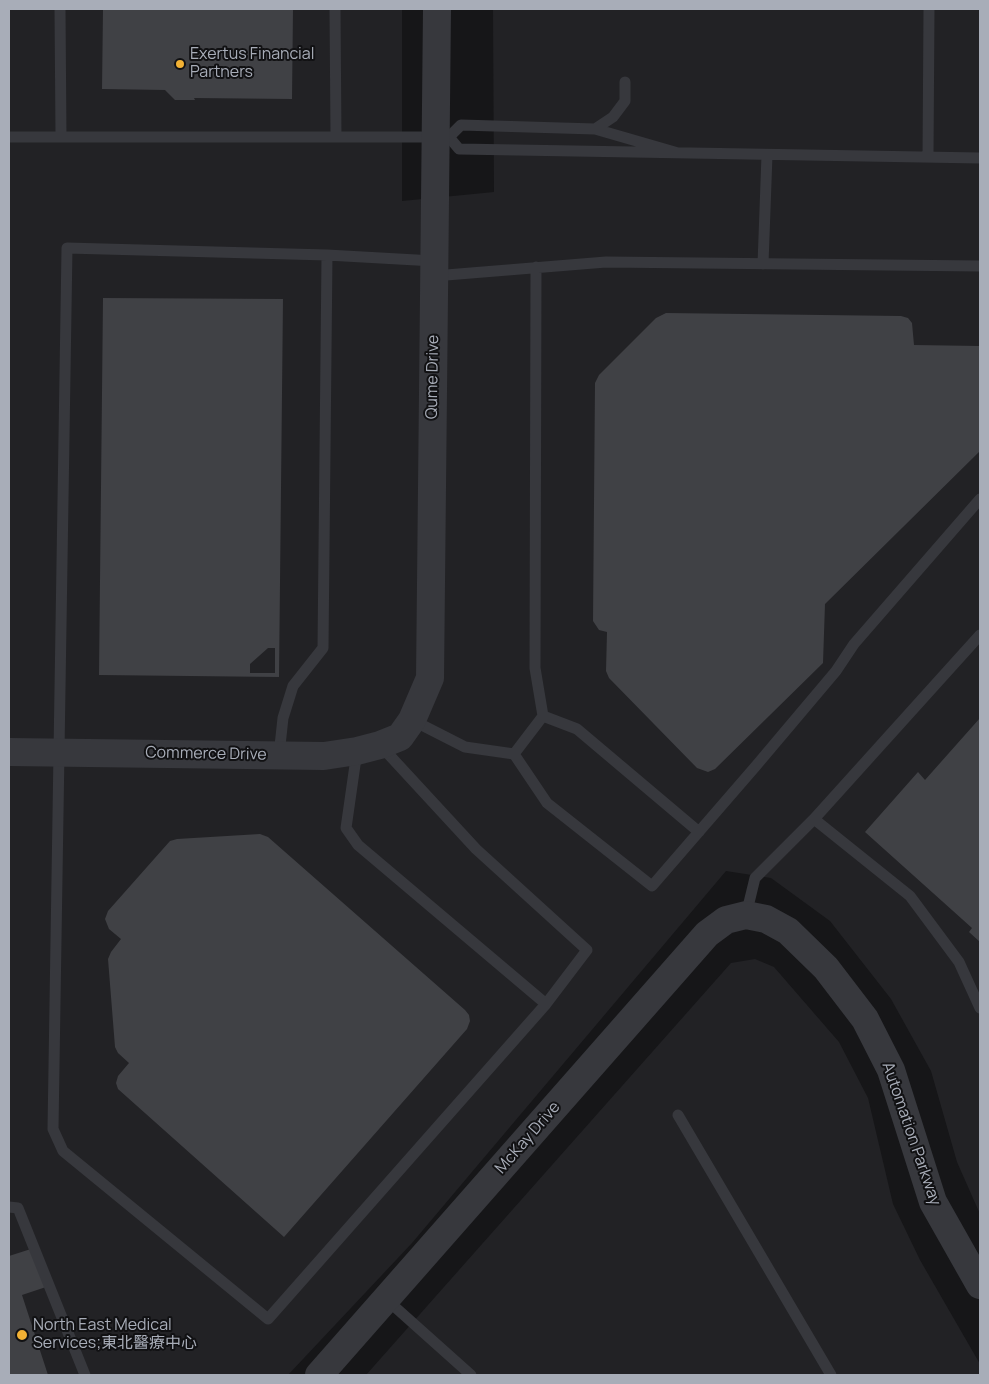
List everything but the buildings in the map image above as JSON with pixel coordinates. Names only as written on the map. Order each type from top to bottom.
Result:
[{"type":"street","name":"Qume Drive","points":[[387,738],[430,678],[434,268],[442,136],[436,9]]},
{"type":"street","name":"Commerce Drive","points":[[9,752],[324,756],[387,738]]},
{"type":"street","name":"Automation Parkway","points":[[746,915],[766,919],[788,931],[826,968],[865,1019],[891,1070],[933,1202],[980,1285]]},
{"type":"street","name":"McKay Drive","points":[[319,1375],[707,934],[726,920],[746,915]]},
{"type":"lane","points":[[60,9],[61,137]]},
{"type":"lane","points":[[335,9],[336,137]]},
{"type":"lane","points":[[928,9],[928,157]]},
{"type":"lane","points":[[595,129],[613,117],[625,101],[625,82]]},
{"type":"lane","points":[[9,137],[442,136],[461,124],[595,129],[678,153]]},
{"type":"lane","points":[[442,136],[459,149],[980,158]]},
{"type":"lane","points":[[763,264],[767,155]]},
{"type":"lane","points":[[387,738],[476,849],[587,950],[546,1004],[268,1319],[63,1151],[53,1129],[67,248],[327,256],[434,268],[536,267],[606,262],[980,266]]},
{"type":"lane","points":[[279,756],[283,718],[293,686],[323,648],[327,256]]},
{"type":"lane","points":[[514,754],[543,716],[535,668],[536,267]]},
{"type":"lane","points":[[387,738],[514,754],[547,803],[652,886],[830,678],[854,644],[980,499]]},
{"type":"lane","points":[[746,915],[755,878],[814,818],[980,635]]},
{"type":"lane","points":[[543,716],[577,729],[699,832]]},
{"type":"lane","points":[[387,738],[346,828],[358,845],[546,1004]]},
{"type":"lane","points":[[814,818],[910,896],[959,962],[980,1008]]},
{"type":"lane","points":[[678,1115],[831,1375]]},
{"type":"lane","points":[[9,1207],[18,1208],[86,1375]]},
{"type":"lane","points":[[386,1299],[471,1375]]},
{"type":"shaded area","points":[[9,9],[402,9],[402,201],[494,192],[493,9],[980,9],[980,1214],[957,1162],[931,1071],[891,999],[830,921],[771,878],[726,871],[412,1243],[288,1375],[9,1375]]},
{"type":"shaded area","points":[[755,959],[774,967],[839,1042],[868,1098],[893,1204],[920,1260],[980,1364],[980,1375],[366,1375],[731,963]]},
{"type":"place","name":"Exertus Financial Partners","points":[[180,64]]},
{"type":"place","name":"North East Medical Services;東北醫療中心","points":[[22,1335]]}]
